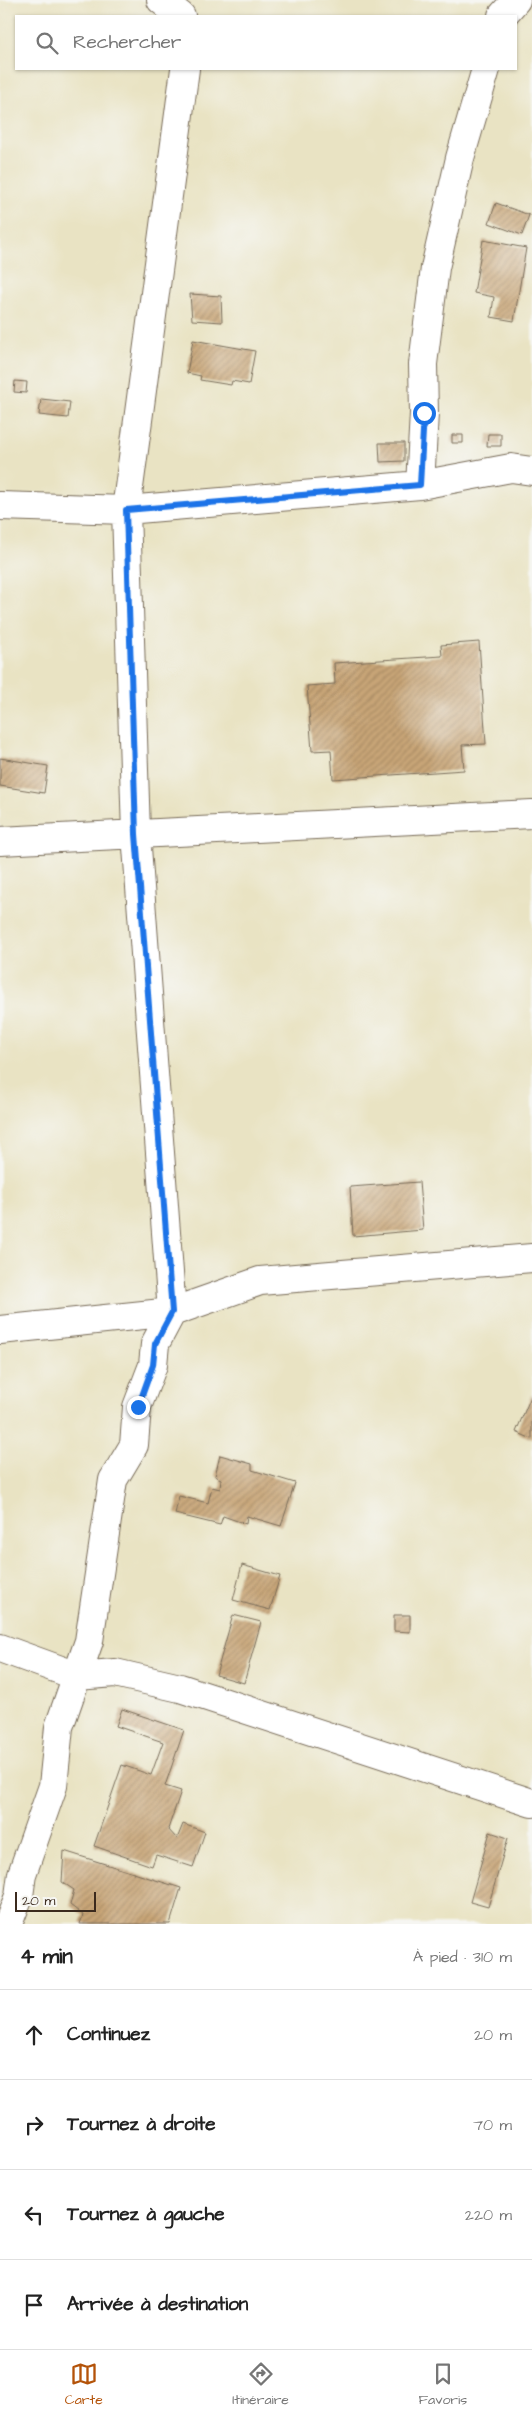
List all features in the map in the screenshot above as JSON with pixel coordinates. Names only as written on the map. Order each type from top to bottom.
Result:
[{"type":"street","points":[[161,0],[180,15]]},
{"type":"street","points":[[503,15],[516,0]]},
{"type":"street","points":[[8,1924],[19,1896],[22,1874],[53,1786],[59,1727],[89,1641],[96,1608],[113,1480],[134,1445],[138,1407],[153,1365],[155,1344],[172,1312],[136,834],[126,510],[185,70]]},
{"type":"street","points":[[420,485],[424,413],[423,364],[435,268],[460,158],[486,70]]},
{"type":"street","points":[[0,506],[126,510],[420,485],[512,468],[532,471]]},
{"type":"street","points":[[0,841],[532,814]]},
{"type":"street","points":[[0,1330],[172,1312],[260,1281],[532,1258]]},
{"type":"street","points":[[0,1648],[77,1676],[114,1673],[180,1688],[532,1803]]},
{"type":"building","points":[[496,203],[529,215],[522,235],[489,223]]},
{"type":"building","points":[[483,240],[526,248],[514,321],[491,317],[494,297],[474,293]]},
{"type":"building","points":[[190,294],[221,296],[222,322],[192,320]]},
{"type":"building","points":[[193,340],[255,351],[249,384],[232,381],[231,385],[200,380],[201,376],[187,373]]},
{"type":"building","points":[[15,381],[27,382],[26,393],[14,392]]},
{"type":"building","points":[[41,399],[70,402],[68,418],[39,415]]},
{"type":"building","points":[[488,434],[501,434],[501,446],[487,446]]},
{"type":"building","points":[[452,435],[463,435],[463,443],[452,443]]},
{"type":"building","points":[[379,443],[404,443],[404,461],[380,462]]},
{"type":"building","points":[[479,642],[486,744],[462,745],[464,770],[333,779],[331,750],[312,751],[307,686],[335,684],[334,663],[442,656],[441,645]]},
{"type":"building","points":[[0,758],[48,766],[44,793],[0,786]]},
{"type":"building","points":[[419,1182],[423,1230],[353,1236],[350,1187]]},
{"type":"building","points":[[532,1394],[532,1439],[516,1432]]},
{"type":"building","points":[[220,1455],[252,1464],[252,1470],[295,1483],[281,1526],[247,1516],[246,1524],[223,1516],[220,1525],[175,1514],[179,1496],[208,1503],[212,1487],[220,1489],[221,1479],[215,1476]]},
{"type":"building","points":[[242,1565],[280,1576],[270,1610],[233,1600]]},
{"type":"building","points":[[233,1615],[261,1622],[244,1683],[216,1675]]},
{"type":"building","points":[[394,1615],[410,1615],[410,1632],[394,1631]]},
{"type":"building","points":[[122,1709],[184,1730],[165,1786],[181,1791],[168,1829],[177,1839],[183,1824],[205,1832],[193,1867],[156,1855],[152,1866],[94,1846],[122,1765],[151,1775],[163,1742],[116,1726]]},
{"type":"building","points":[[490,1832],[508,1838],[488,1907],[470,1902]]},
{"type":"building","points":[[64,1851],[181,1888],[170,1924],[80,1924],[83,1915],[70,1905],[74,1890],[62,1882]]},
{"type":"route","points":[[138,1407],[153,1365],[155,1344],[172,1312],[136,834],[126,510],[420,485],[424,413]]}]
